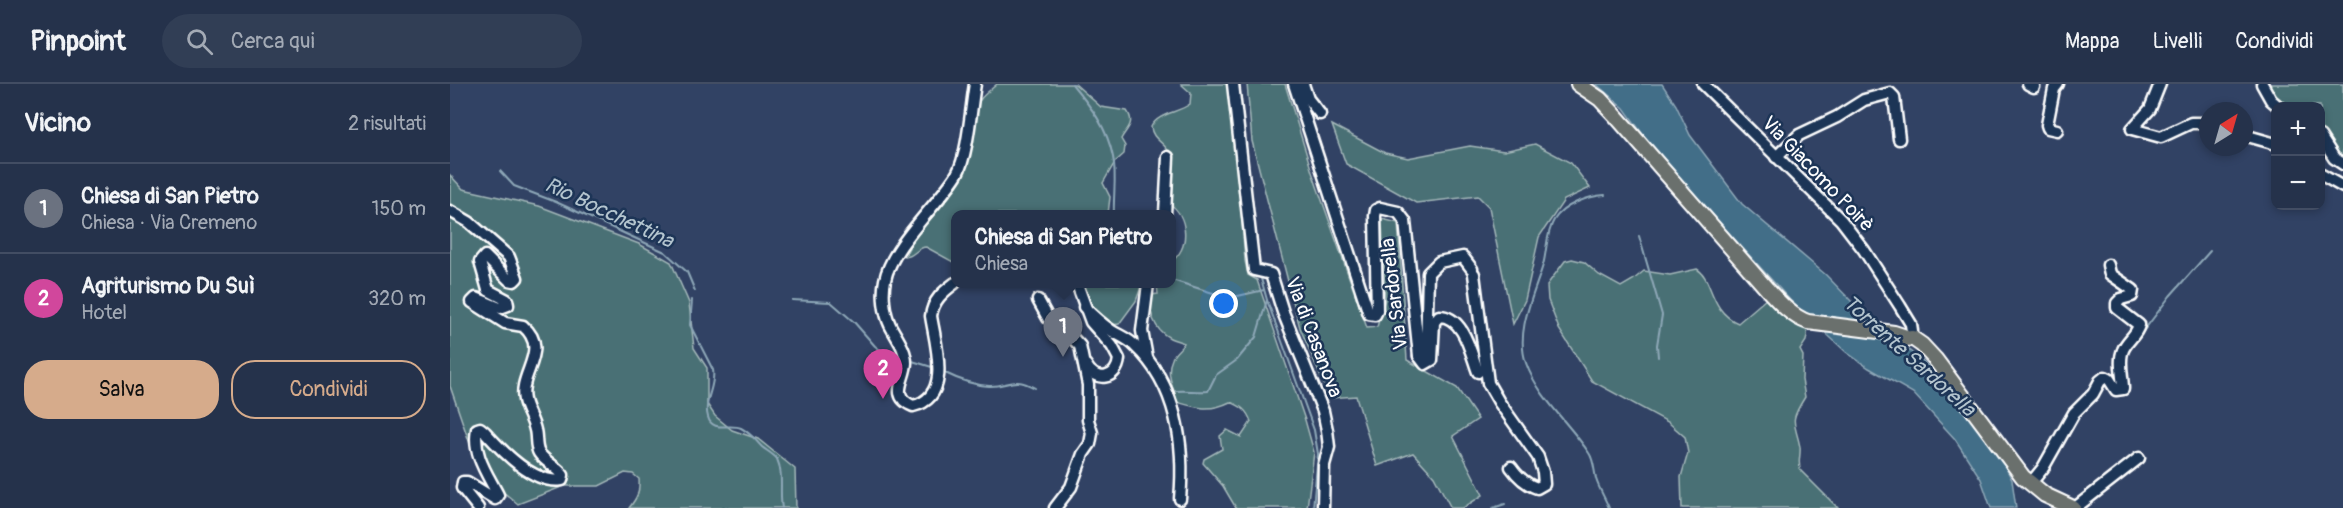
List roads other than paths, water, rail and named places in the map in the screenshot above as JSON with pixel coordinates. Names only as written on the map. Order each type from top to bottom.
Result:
[{"type":"main road","points":[[1578,84],[1600,99],[1776,299],[1801,320],[1905,334]]},
{"type":"main road","name":"Via Giacomo Poirè","points":[[1905,334],[1922,345],[1935,359],[2030,484]]},
{"type":"main road","points":[[2030,484],[2045,495],[2074,508]]},
{"type":"street","points":[[951,287],[936,300],[932,308],[932,323],[939,364],[935,387],[926,401],[914,406],[902,399],[900,393],[906,364],[903,349],[886,314],[884,295],[886,277],[898,251],[958,172],[962,163],[975,84]]},
{"type":"street","name":"Via di Casanova","points":[[1233,84],[1254,270],[1271,274],[1283,312],[1323,411],[1329,447],[1324,465],[1323,508]]},
{"type":"street","name":"Via Sardorella","points":[[1294,84],[1371,315],[1375,315],[1377,311],[1376,210],[1380,208],[1398,212],[1405,221],[1419,356],[1426,354],[1426,279],[1428,273],[1439,262],[1463,257],[1467,259],[1473,271],[1478,293],[1488,383],[1538,458],[1544,484],[1537,488],[1530,486],[1518,477],[1511,467]]},
{"type":"street","points":[[1303,84],[1308,99],[1320,114]]},
{"type":"street","points":[[2057,130],[2048,128],[2047,125],[2054,88],[2058,84]]},
{"type":"street","points":[[2160,84],[2150,109],[2132,129],[2161,138],[2191,123],[2199,123]]},
{"type":"street","points":[[2262,84],[2273,102]]},
{"type":"street","name":"Via Giacomo Poirè","points":[[1704,89],[1841,220],[1864,250],[1911,324],[1905,334]]},
{"type":"street","points":[[1776,157],[1799,135],[1838,117],[1864,100],[1890,93],[1894,97],[1899,139]]},
{"type":"street","points":[[2253,138],[2271,143]]},
{"type":"street","points":[[2325,144],[2334,158],[2343,164]]},
{"type":"street","points":[[1165,210],[1168,157]]},
{"type":"street","points":[[2325,177],[2343,188]]},
{"type":"street","points":[[450,211],[469,222],[509,256],[512,262],[517,278],[514,281],[509,280],[485,256],[480,262],[488,290],[507,300],[508,305],[500,308],[476,298],[472,302],[505,323],[523,326],[529,331],[535,345],[534,357],[523,397],[535,429],[538,452],[563,475],[562,480],[545,479],[520,466],[485,432],[480,428],[477,429],[477,448],[486,476],[498,495],[495,499],[467,482],[463,482],[462,488],[478,508]]},
{"type":"street","points":[[2030,484],[2043,468],[2074,413],[2093,394],[2100,381],[2105,377],[2116,390],[2123,389],[2121,358],[2123,348],[2137,334],[2139,325],[2117,308],[2117,303],[2132,296],[2133,290],[2110,274],[2108,265]]},
{"type":"street","points":[[1078,288],[1091,322],[1112,346],[1119,359],[1115,371],[1105,378],[1092,373],[1084,362]]},
{"type":"street","points":[[1147,288],[1142,331],[1147,361]]},
{"type":"street","points":[[1038,300],[1048,318],[1064,329],[1080,346],[1088,385],[1088,420],[1092,433],[1090,444],[1083,454],[1071,487],[1055,508]]},
{"type":"street","points":[[1084,307],[1113,332],[1136,346],[1164,383],[1178,430],[1182,472],[1180,499]]},
{"type":"street","points":[[1419,356],[1423,363],[1431,362],[1434,322],[1439,316],[1444,316],[1457,325],[1466,336],[1478,372]]},
{"type":"street","points":[[2074,508],[2139,458]]},
{"type":"water","name":"Torrente Sardorella","points":[[1596,84],[1662,84],[1676,105],[1690,135],[1742,204],[1826,275],[1853,303],[1924,362],[1962,405],[2003,462],[2012,480],[2016,508],[1991,508],[1981,479],[1955,439],[1913,393],[1846,352],[1790,300],[1657,154],[1624,108]]},
{"type":"waterway","points":[[1072,84],[1086,101],[1107,136],[1115,171],[1114,210]]},
{"type":"waterway","points":[[1238,84],[1239,90]]},
{"type":"waterway","name":"Rio Bocchettina","points":[[500,171],[514,186],[556,202],[665,252],[687,272],[695,291]]},
{"type":"waterway","points":[[1249,176],[1256,245]]},
{"type":"waterway","points":[[1605,195],[1576,202],[1563,210],[1551,225],[1543,265],[1524,326],[1523,351],[1526,363],[1538,387],[1591,456],[1597,483],[1609,508]]},
{"type":"waterway","points":[[1639,236],[1662,315],[1657,345],[1658,357]]},
{"type":"waterway","points":[[2142,333],[2170,296],[2210,251]]},
{"type":"waterway","points":[[1260,275],[1314,430],[1318,454],[1313,508]]},
{"type":"waterway","points":[[1176,281],[1229,298],[1264,290]]},
{"type":"waterway","name":"Rio Bocchettina","points":[[692,300],[690,325],[713,370],[713,382],[707,405],[710,422],[713,425],[745,430],[777,459],[782,508]]},
{"type":"waterway","points":[[792,300],[831,302],[854,322],[875,346],[896,362],[901,361]]},
{"type":"waterway","points":[[1176,391],[1208,391],[1216,375],[1237,360],[1256,337],[1267,300]]},
{"type":"waterway","points":[[909,360],[935,368]]},
{"type":"waterway","points":[[943,372],[977,384],[996,386],[1021,382],[1035,388]]},
{"type":"waterway","points":[[1493,508],[1505,504]]},
{"type":"place","name":"Chiesa di San Pietro","points":[[1063,357]]},
{"type":"place","name":"Agriturismo Du Suì","points":[[883,399]]}]
